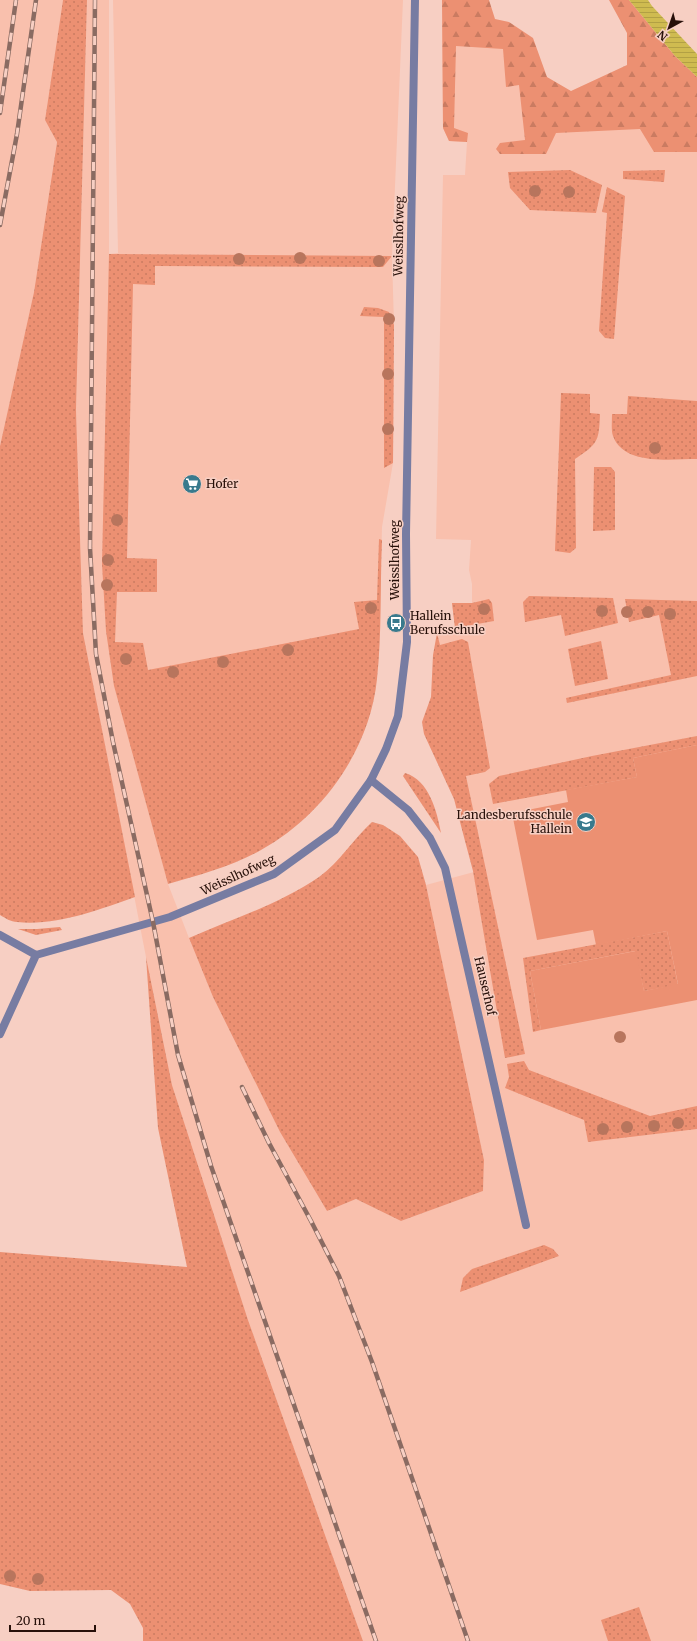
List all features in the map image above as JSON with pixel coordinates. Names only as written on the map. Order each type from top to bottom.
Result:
[{"type":"street","name":"Weisslhofweg","points":[[36,955],[170,917],[274,874],[335,830],[371,780],[386,749],[398,716],[407,642],[406,526],[416,0]]},
{"type":"street","name":"Hauserhof","points":[[371,780],[408,810],[430,838],[446,868],[526,1225]]},
{"type":"street","points":[[0,935],[36,955],[0,1034]]},
{"type":"shaded area","points":[[0,0],[63,0],[45,120],[57,141],[34,292],[0,446]]},
{"type":"shaded area","points":[[87,0],[109,0],[109,254],[118,253],[113,0],[403,0],[392,256],[394,325],[393,463],[382,527],[379,636],[114,686],[168,884],[189,938],[213,997],[280,1132],[327,1211],[356,1199],[401,1221],[483,1191],[484,1160],[426,885],[485,869],[437,633],[455,627],[452,603],[472,603],[472,584],[469,570],[471,540],[436,539],[443,175],[465,175],[467,142],[449,141],[443,128],[442,22],[517,29],[531,123],[697,112],[697,1641],[363,1641],[248,1320],[172,1085],[83,633],[76,410]]},
{"type":"shaded area","points":[[629,0],[648,0],[697,54],[697,77],[675,56]]},
{"type":"green space","points":[[63,0],[87,0],[76,410],[83,633],[135,897],[77,916],[47,922],[32,923],[10,921],[0,915],[0,446],[34,292],[57,142],[45,120]]},
{"type":"green space","points":[[442,0],[489,0],[495,19],[509,22],[533,38],[547,77],[571,91],[627,65],[627,33],[609,0],[629,0],[675,56],[697,77],[697,152],[654,152],[640,129],[556,133],[546,154],[500,154],[496,149],[500,143],[525,140],[519,85],[506,87],[503,49],[456,46],[454,128],[468,133],[467,142],[449,141],[443,128]]},
{"type":"green space","points":[[570,170],[602,185],[596,213],[530,210],[510,188],[508,172]]},
{"type":"green space","points":[[665,170],[664,182],[623,179],[623,171]]},
{"type":"green space","points":[[607,187],[625,196],[614,339],[605,338],[599,331],[607,213],[602,212]]},
{"type":"green space","points":[[109,254],[392,256],[383,267],[155,266],[155,285],[133,284],[127,558],[157,559],[157,592],[117,592],[115,642],[143,643],[148,670],[359,629],[354,602],[377,600],[379,539],[382,540],[380,644],[373,705],[365,730],[354,755],[340,778],[304,819],[283,836],[261,850],[250,856],[204,874],[168,884],[114,686],[106,631],[102,564]]},
{"type":"green space","points":[[364,307],[378,308],[389,312],[394,325],[393,463],[384,468],[384,317],[360,316]]},
{"type":"green space","points":[[561,393],[590,394],[590,413],[600,414],[599,430],[596,441],[575,459],[576,548],[570,553],[555,551]]},
{"type":"green space","points":[[628,396],[697,401],[697,459],[649,459],[627,452],[619,446],[612,434],[612,414],[627,414]]},
{"type":"green space","points":[[594,467],[611,467],[615,472],[615,530],[593,531]]},
{"type":"green space","points":[[529,596],[613,598],[618,623],[565,636],[561,615],[525,622],[523,602]]},
{"type":"green space","points":[[489,599],[492,603],[494,621],[455,628],[452,603],[472,603]]},
{"type":"green space","points":[[625,599],[697,601],[697,676],[567,703],[566,698],[671,675],[659,615],[629,622]]},
{"type":"green space","points":[[437,633],[440,645],[462,639],[468,642],[490,768],[485,772],[466,776],[525,1054],[505,1058],[473,871],[454,799],[424,734],[422,722],[431,697],[433,655]]},
{"type":"green space","points":[[601,641],[608,679],[575,686],[568,649]]},
{"type":"green space","points":[[697,736],[697,745],[633,758],[637,777],[493,804],[489,784],[499,776]]},
{"type":"green space","points":[[697,745],[697,1000],[541,1030],[530,971],[636,951],[644,991],[678,984],[667,931],[596,945],[593,930],[537,940],[512,813],[568,802],[566,790],[637,777],[633,758]]},
{"type":"green space","points":[[405,773],[420,782],[426,789],[434,806],[441,833],[403,776]]},
{"type":"green space","points":[[372,822],[383,825],[400,836],[418,857],[426,885],[484,1160],[483,1191],[401,1221],[356,1199],[327,1211],[280,1132],[213,997],[189,938],[272,903],[304,887],[327,871]]},
{"type":"green space","points":[[60,927],[62,930],[36,935],[18,929],[37,929]]},
{"type":"green space","points":[[667,931],[678,985],[644,991],[635,951],[530,971],[541,1030],[533,1032],[523,958]]},
{"type":"green space","points":[[146,957],[172,1085],[248,1320],[363,1641],[143,1641],[143,1628],[130,1604],[111,1590],[30,1591],[0,1584],[0,1252],[187,1267],[158,1128]]},
{"type":"green space","points":[[524,1061],[529,1070],[650,1116],[697,1106],[697,1129],[588,1142],[584,1120],[505,1088],[509,1077],[507,1064]]},
{"type":"green space","points":[[544,1245],[553,1249],[559,1256],[460,1292],[463,1278],[472,1269]]},
{"type":"green space","points":[[639,1607],[651,1641],[608,1641],[601,1620]]},
{"type":"railway","points":[[0,113],[16,0]]},
{"type":"railway","points":[[0,225],[17,134],[36,0]]},
{"type":"railway","points":[[95,0],[90,548],[96,654],[113,742],[153,922],[178,1055],[211,1166],[376,1641]]},
{"type":"railway","points":[[242,1087],[269,1143],[339,1276],[372,1362],[468,1641]]},
{"type":"place","name":"Hofer","points":[[192,484]]},
{"type":"place","name":"Hallein Berufsschule","points":[[396,623]]},
{"type":"place","name":"Landesberufsschule Hallein","points":[[586,822]]}]
